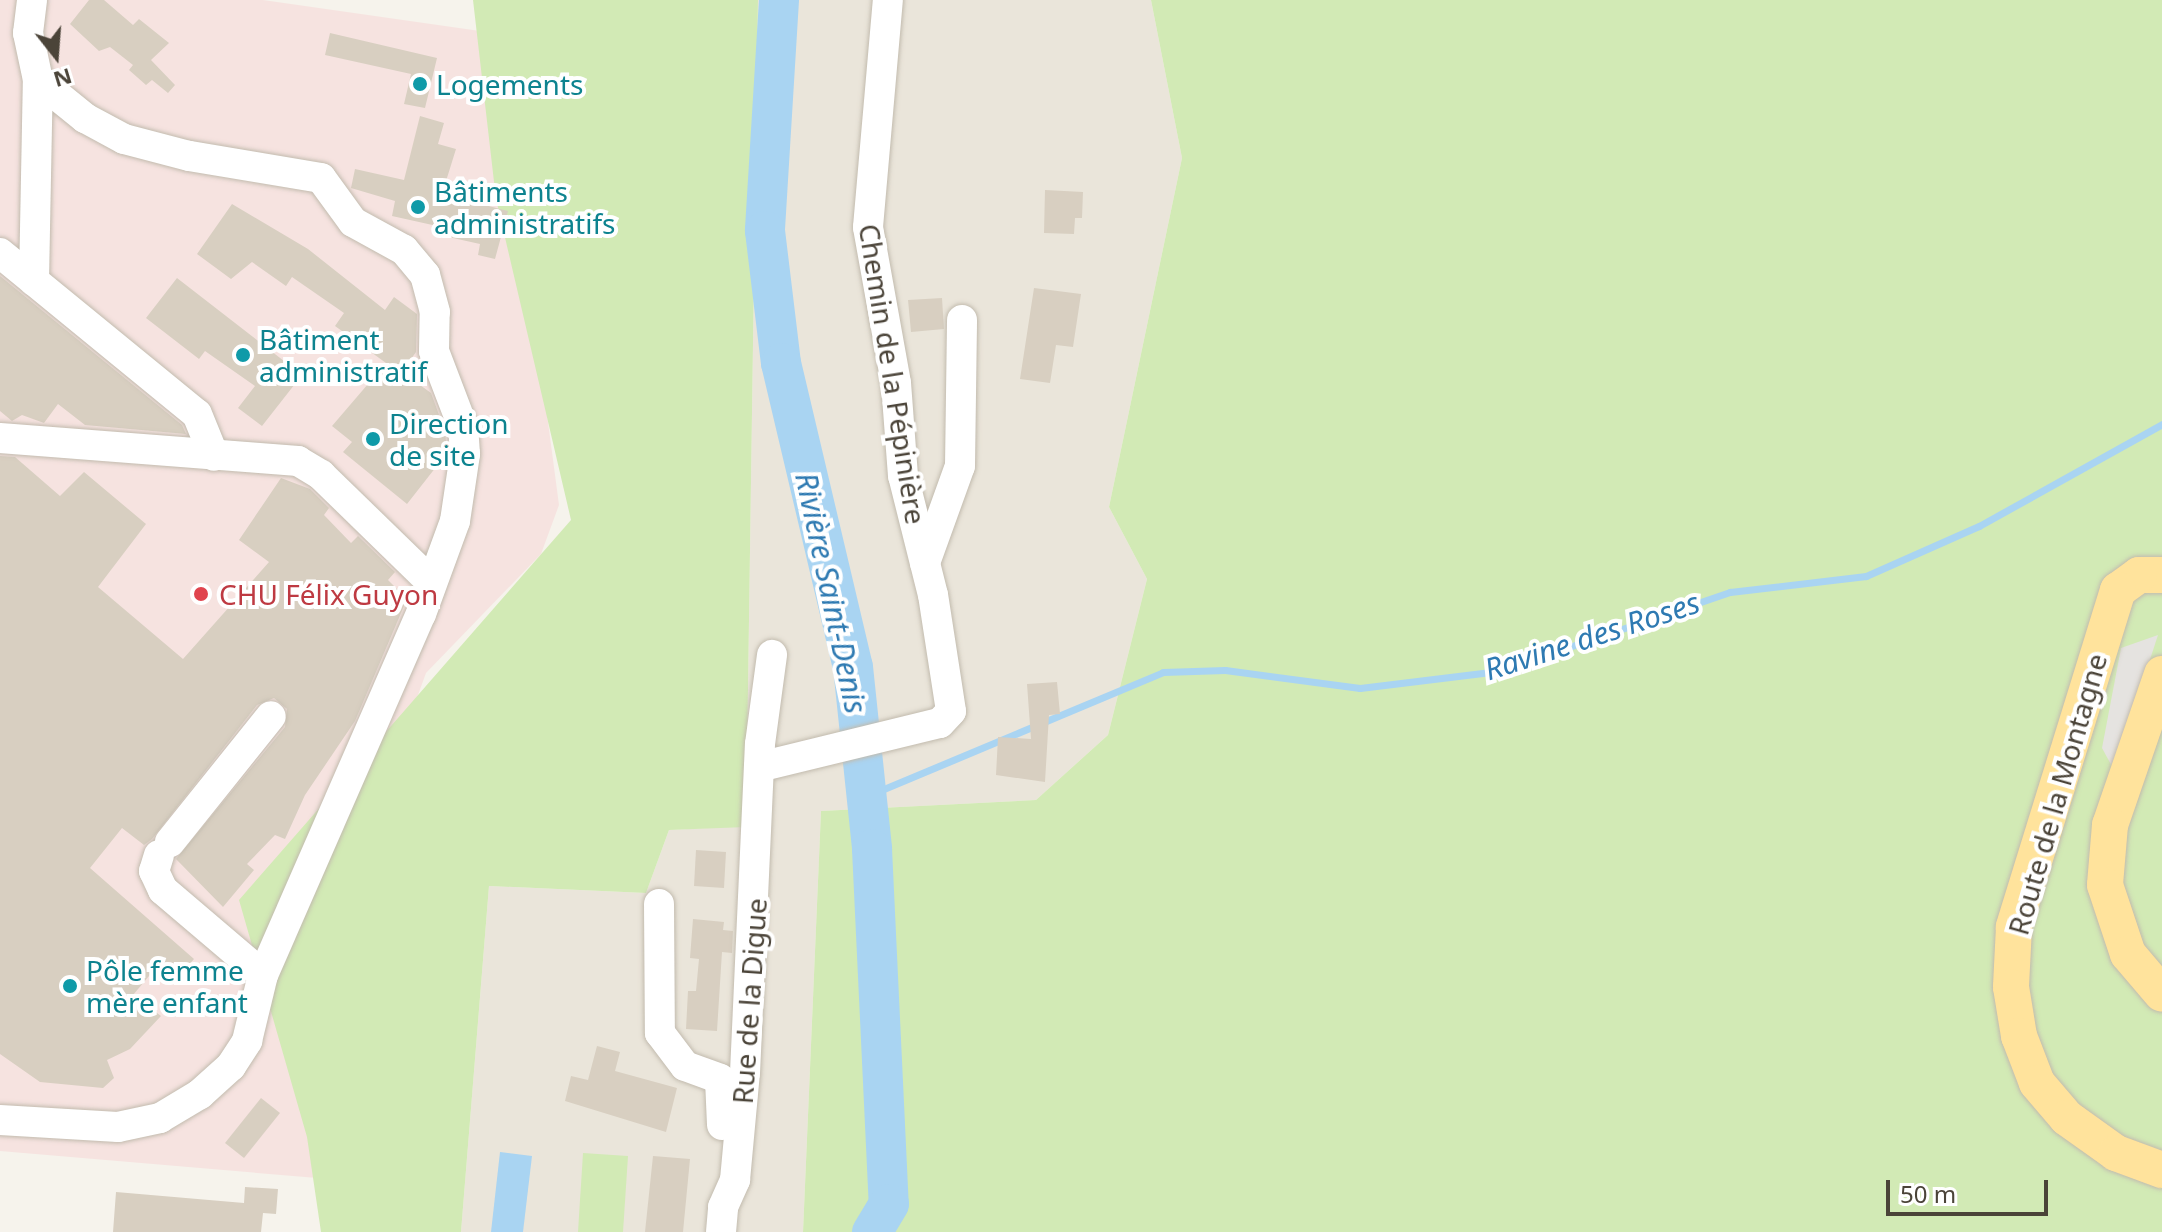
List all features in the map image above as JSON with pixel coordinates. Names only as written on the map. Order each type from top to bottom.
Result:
[{"type":"main road","name":"Route de la Montagne","points":[[2162,575],[2139,575],[2118,590],[2014,927],[2011,987],[2019,1036],[2037,1083],[2067,1118],[2116,1153],[2162,1170]]},
{"type":"main road","points":[[2162,674],[2110,825],[2105,885],[2128,954],[2162,994]]},
{"type":"street","points":[[32,0],[28,33],[38,80],[34,281]]},
{"type":"street","name":"Chemin de la Pépinière","points":[[765,766],[946,719],[952,698],[925,563],[903,476],[896,383],[868,227],[888,0]]},
{"type":"street","points":[[0,1120],[118,1127],[160,1118],[200,1094],[231,1066],[247,1041],[263,975],[455,521],[465,454],[463,427],[439,373],[435,312],[425,275],[404,250],[353,222],[321,178],[189,156],[124,139],[85,118],[38,80]]},
{"type":"street","points":[[0,253],[197,414],[214,456]]},
{"type":"street","points":[[925,563],[960,466],[962,320]]},
{"type":"street","points":[[0,438],[298,461],[321,475],[431,582]]},
{"type":"street","name":"Rue de la Digue","points":[[722,1220],[735,1180],[745,1073],[772,655]]},
{"type":"street","points":[[263,975],[163,890],[154,871],[164,848],[271,716]]},
{"type":"street","points":[[659,904],[656,1020],[674,1056],[685,1066],[716,1076],[723,1086],[722,1220]]},
{"type":"shaded area","points":[[0,0],[263,0],[487,32],[535,324],[559,505],[541,554],[426,673],[317,972],[317,1178],[0,1151]]},
{"type":"shaded area","points":[[758,0],[1151,0],[1182,158],[1109,507],[1147,579],[1108,735],[1036,800],[821,811],[803,1232],[461,1232],[489,886],[646,893],[669,830],[746,826]]},
{"type":"shaded area","points":[[2158,635],[2114,770],[2102,748],[2121,648]]},
{"type":"green space","points":[[473,0],[758,0],[746,827],[669,830],[646,893],[489,886],[461,1232],[321,1232],[307,1137],[239,900],[571,520],[496,199]]},
{"type":"green space","points":[[1151,0],[2162,0],[2162,1232],[803,1232],[821,811],[1036,800],[1108,735],[1147,579],[1109,507],[1182,158]]},
{"type":"green space","points":[[583,1153],[628,1156],[623,1232],[578,1232]]},
{"type":"water","points":[[500,1152],[532,1156],[523,1232],[491,1232]]},
{"type":"building","points":[[89,0],[104,0],[133,25],[139,19],[169,43],[151,60],[175,85],[168,93],[152,80],[146,85],[129,70],[133,65],[110,47],[99,51],[70,24]]},
{"type":"building","name":"Logements","points":[[330,33],[437,58],[425,108],[404,104],[411,74],[325,55]]},
{"type":"building","points":[[420,116],[444,123],[438,144],[456,149],[442,194],[508,211],[495,259],[478,255],[480,244],[435,234],[437,226],[392,216],[395,201],[351,188],[355,169],[404,180]]},
{"type":"building","points":[[1045,190],[1083,192],[1082,218],[1075,218],[1074,234],[1044,233]]},
{"type":"building","points":[[232,204],[308,249],[385,310],[394,297],[417,314],[416,352],[402,372],[431,393],[445,431],[447,453],[407,504],[343,452],[352,442],[332,426],[386,363],[335,326],[344,313],[292,277],[286,286],[252,262],[231,279],[197,254]]},
{"type":"building","points":[[0,276],[182,425],[186,434],[85,425],[58,404],[44,423],[22,415],[12,421],[0,411]]},
{"type":"building","name":"Bâtiment administratif","points":[[177,278],[302,375],[262,426],[238,408],[255,386],[205,351],[199,359],[146,318]]},
{"type":"building","points":[[1034,288],[1081,294],[1073,347],[1056,345],[1050,383],[1020,379]]},
{"type":"building","points":[[942,298],[944,329],[911,332],[908,300]]},
{"type":"building","points":[[0,456],[15,457],[60,496],[84,472],[146,524],[98,587],[183,659],[269,562],[239,540],[281,478],[310,489],[329,508],[324,515],[351,543],[358,536],[395,572],[388,580],[407,599],[355,721],[305,795],[285,839],[275,835],[247,864],[254,870],[223,907],[176,859],[285,727],[287,709],[274,698],[257,705],[152,839],[144,845],[122,828],[90,868],[194,959],[178,977],[160,963],[133,995],[161,1016],[130,1049],[107,1060],[114,1078],[103,1088],[40,1082],[0,1054]]},
{"type":"building","points":[[1057,682],[1060,714],[1049,715],[1045,782],[996,775],[998,737],[1031,739],[1027,684]]},
{"type":"building","points":[[696,850],[726,852],[724,888],[694,886]]},
{"type":"building","points":[[693,919],[724,922],[723,930],[733,931],[732,953],[722,952],[717,1031],[686,1029],[688,991],[696,991],[699,959],[690,958]]},
{"type":"building","points":[[597,1046],[620,1052],[615,1071],[677,1088],[666,1132],[565,1101],[571,1076],[588,1080]]},
{"type":"building","points":[[261,1098],[280,1113],[244,1158],[225,1143]]},
{"type":"building","points":[[653,1156],[690,1159],[683,1232],[645,1232]]},
{"type":"building","points":[[245,1187],[278,1189],[276,1214],[263,1213],[261,1232],[113,1232],[116,1192],[244,1203]]},
{"type":"waterway","name":"Rivière Saint-Denis","points":[[779,0],[765,231],[781,363],[853,667],[872,849],[889,1204],[872,1232]]},
{"type":"waterway","name":"Ravine des Roses","points":[[867,796],[1163,672],[1225,670],[1360,688],[1499,671],[1730,592],[1866,576],[1979,526],[2162,424]]},
{"type":"place","name":"Logements","points":[[420,84]]},
{"type":"place","name":"Bâtiments administratifs","points":[[418,207]]},
{"type":"place","name":"Bâtiment administratif","points":[[243,355]]},
{"type":"place","name":"Direction de site","points":[[373,439]]},
{"type":"place","name":"CHU Félix Guyon","points":[[201,594]]},
{"type":"place","name":"Pôle femme mère enfant","points":[[70,986]]}]
